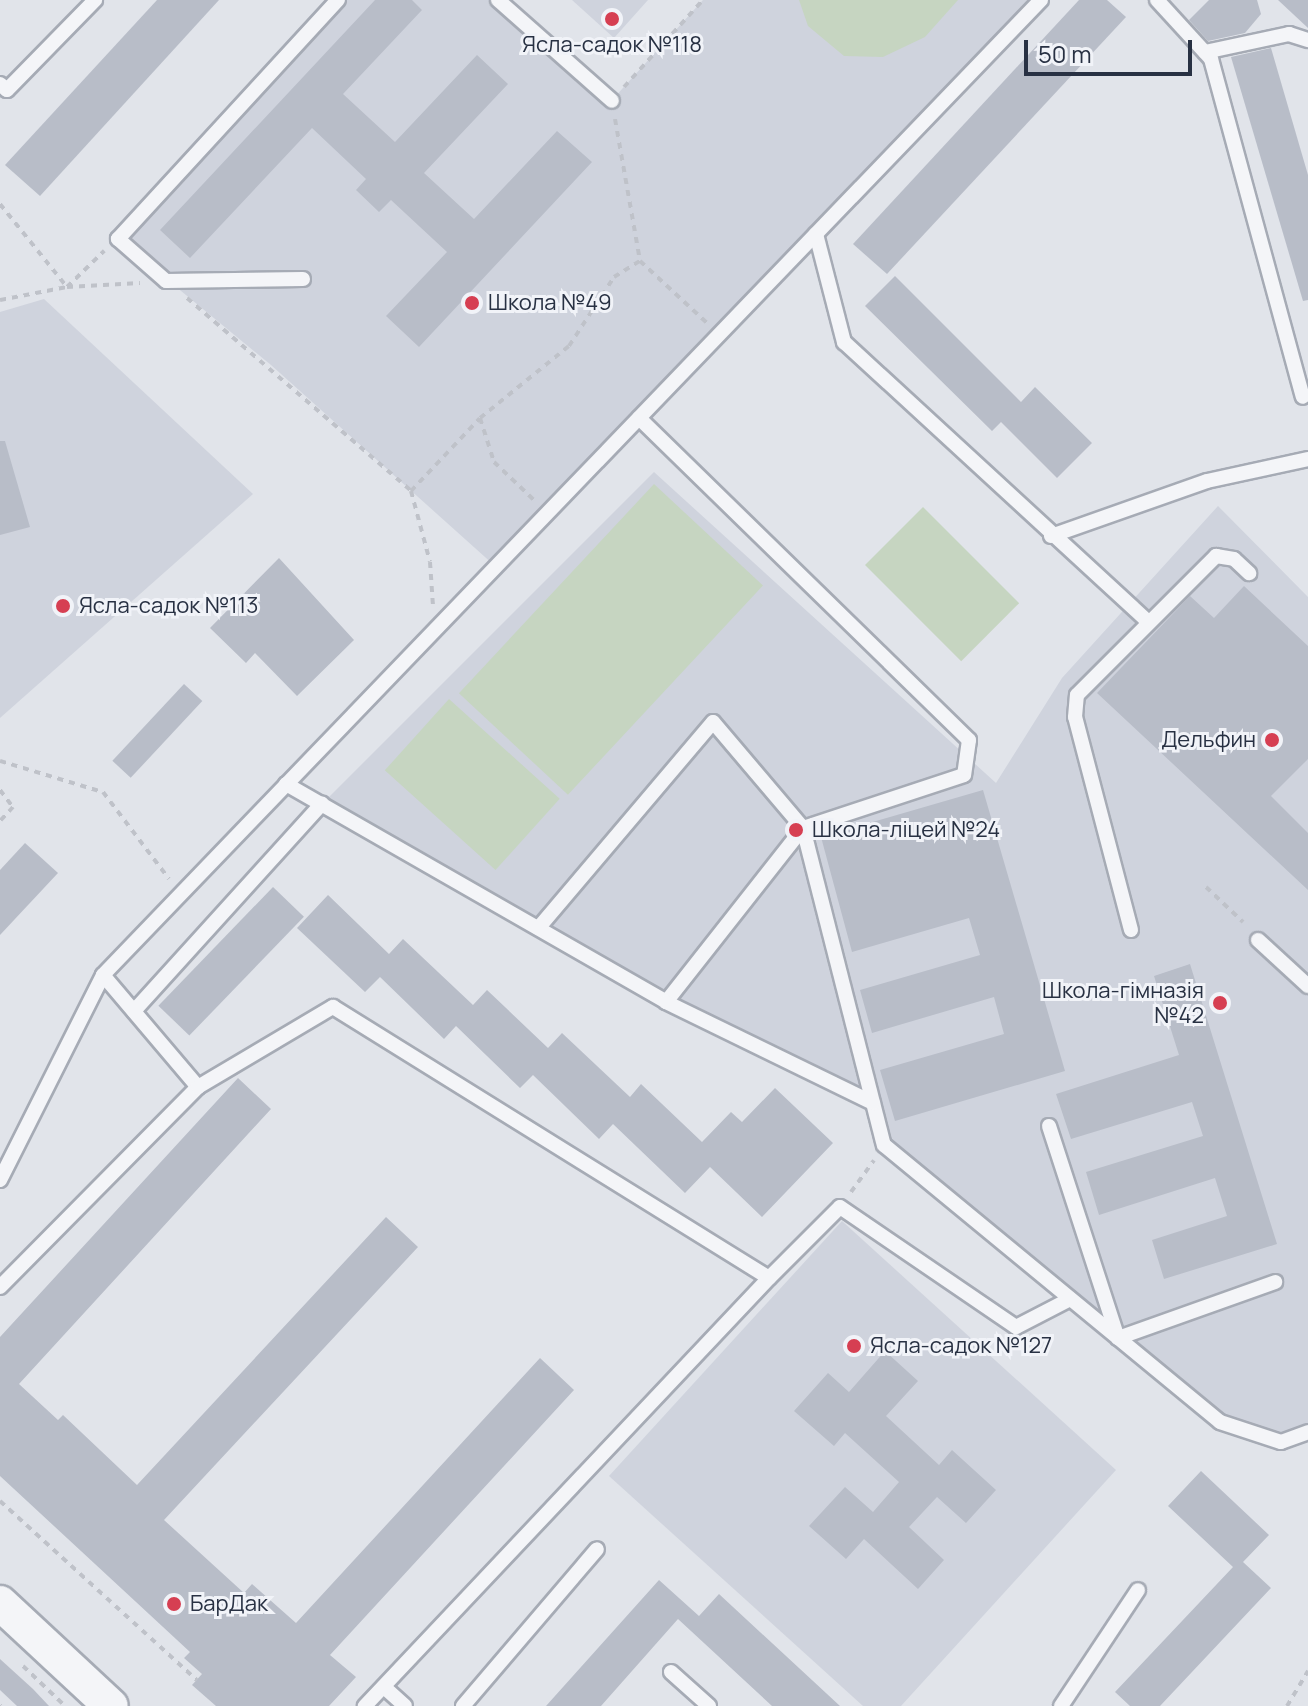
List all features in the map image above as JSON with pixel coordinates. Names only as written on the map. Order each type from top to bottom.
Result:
[{"type":"street","points":[[0,1603],[111,1706]]},
{"type":"lane","points":[[0,84],[7,90],[95,0]]},
{"type":"lane","points":[[303,279],[166,281],[118,239],[338,0]]},
{"type":"lane","points":[[498,0],[612,101]]},
{"type":"lane","points":[[0,1180],[103,975],[1041,0]]},
{"type":"lane","points":[[1157,0],[1211,59],[1303,397]]},
{"type":"lane","points":[[1205,52],[1289,34],[1308,40]]},
{"type":"lane","points":[[816,234],[844,342],[1051,536],[1148,622]]},
{"type":"lane","points":[[639,418],[969,740],[964,775],[803,828],[666,1002]]},
{"type":"lane","points":[[1051,536],[1207,481],[1308,459]]},
{"type":"lane","points":[[1131,930],[1075,717],[1077,695],[1216,556],[1234,559],[1249,573]]},
{"type":"lane","points":[[538,928],[713,722],[803,828],[884,1145],[1220,1422],[1281,1442],[1308,1432]]},
{"type":"lane","points":[[286,784],[666,1002],[873,1103]]},
{"type":"lane","points":[[134,1011],[322,804]]},
{"type":"lane","points":[[1258,940],[1308,986]]},
{"type":"lane","points":[[103,975],[198,1087]]},
{"type":"lane","points":[[0,1287],[198,1087],[333,1007],[769,1278]]},
{"type":"lane","points":[[1049,1126],[1118,1338]]},
{"type":"lane","points":[[365,1706],[769,1278],[840,1207],[1016,1327],[1070,1299]]},
{"type":"lane","points":[[1118,1338],[1275,1282]]},
{"type":"lane","points":[[463,1706],[597,1549]]},
{"type":"lane","points":[[1061,1706],[1138,1590]]},
{"type":"lane","points":[[671,1672],[709,1706]]},
{"type":"lane","points":[[384,1687],[405,1706]]},
{"type":"path","points":[[703,0],[612,101],[640,261],[720,334]]},
{"type":"path","points":[[0,204],[67,287]]},
{"type":"path","points":[[67,287],[118,239]]},
{"type":"path","points":[[411,491],[480,418],[569,346],[614,277],[640,261]]},
{"type":"path","points":[[0,300],[67,287],[166,281],[271,365],[411,491],[430,562],[429,635]]},
{"type":"path","points":[[480,418],[494,462],[530,501],[555,504]]},
{"type":"path","points":[[0,761],[103,792],[159,870],[184,891]]},
{"type":"path","points":[[0,790],[13,807],[0,821]]},
{"type":"path","points":[[1206,887],[1243,922]]},
{"type":"path","points":[[840,1207],[884,1145]]},
{"type":"path","points":[[0,1501],[197,1680]]},
{"type":"path","points":[[22,1664],[65,1706]]},
{"type":"path","points":[[1287,1706],[1308,1671]]},
{"type":"shaded area","name":"Школа №49","points":[[338,0],[498,0],[612,100],[703,0],[1041,0],[495,566],[271,365],[118,239]]},
{"type":"shaded area","name":"Ясла-садок №118","points":[[572,0],[648,0],[614,38]]},
{"type":"shaded area","name":"Ясла-садок №113","points":[[44,299],[253,494],[0,718],[0,312]]},
{"type":"shaded area","name":"Школа-ліцей №24","points":[[654,472],[996,783],[1062,678],[1218,506],[1308,597],[1308,1432],[1281,1442],[1220,1422],[884,1145],[873,1103],[666,1002],[322,804]]},
{"type":"shaded area","name":"Ясла-садок №127","points":[[842,1221],[1116,1470],[901,1706],[863,1706],[609,1476]]},
{"type":"green space","points":[[799,0],[958,0],[925,37],[883,57],[844,56],[808,26]]},
{"type":"green space","points":[[654,484],[763,586],[568,795],[459,693]]},
{"type":"green space","points":[[923,507],[1019,603],[961,661],[865,565]]},
{"type":"green space","points":[[449,699],[560,799],[495,870],[385,770]]},
{"type":"building","points":[[157,0],[219,0],[40,196],[5,165]]},
{"type":"building","points":[[375,0],[412,0],[422,10],[343,94],[395,142],[477,55],[508,84],[424,173],[474,219],[557,131],[592,162],[419,347],[386,316],[447,252],[391,200],[379,212],[356,190],[366,179],[312,128],[190,258],[160,230]]},
{"type":"building","points":[[1079,0],[1107,0],[1126,17],[887,274],[853,244]]},
{"type":"building","points":[[1209,0],[1257,0],[1261,14],[1245,33],[1208,41],[1189,20]]},
{"type":"building","points":[[1278,0],[1308,0],[1308,28]]},
{"type":"building","points":[[1271,48],[1308,175],[1308,300],[1303,301],[1231,57]]},
{"type":"building","points":[[895,276],[1021,402],[1035,387],[1092,443],[1057,478],[1001,422],[992,431],[865,306]]},
{"type":"building","points":[[0,441],[5,441],[30,527],[0,535]]},
{"type":"building","points":[[279,558],[354,640],[297,696],[255,653],[246,663],[210,628]]},
{"type":"building","points":[[1244,586],[1308,646],[1308,759],[1271,796],[1308,833],[1308,890],[1097,693],[1190,596],[1214,618]]},
{"type":"building","points":[[184,684],[202,701],[131,778],[112,761]]},
{"type":"building","points":[[983,790],[1065,1071],[895,1121],[880,1070],[1004,1034],[994,997],[872,1033],[860,990],[980,955],[969,918],[852,952],[821,837]]},
{"type":"building","points":[[25,843],[58,873],[0,935],[0,870]]},
{"type":"building","points":[[273,887],[304,917],[189,1036],[158,1006]]},
{"type":"building","points":[[328,895],[389,954],[403,939],[473,1005],[487,990],[548,1048],[562,1033],[630,1097],[641,1084],[702,1142],[731,1112],[742,1122],[775,1088],[833,1143],[762,1217],[710,1167],[685,1193],[613,1124],[599,1139],[533,1075],[520,1088],[456,1026],[444,1039],[380,977],[365,992],[297,928]]},
{"type":"building","points":[[1190,964],[1277,1244],[1164,1279],[1152,1240],[1227,1216],[1215,1178],[1099,1215],[1086,1172],[1203,1136],[1192,1102],[1071,1139],[1056,1094],[1179,1055],[1154,976]]},
{"type":"building","points":[[238,1078],[271,1109],[19,1384],[58,1420],[63,1415],[137,1485],[386,1217],[418,1247],[164,1520],[244,1593],[252,1584],[296,1623],[540,1358],[574,1390],[330,1655],[356,1677],[329,1706],[216,1706],[192,1685],[202,1674],[184,1658],[190,1652],[0,1476],[0,1337]]},
{"type":"building","points":[[885,1351],[918,1381],[886,1416],[939,1465],[952,1450],[996,1490],[966,1523],[937,1497],[909,1527],[944,1560],[918,1589],[864,1539],[846,1559],[809,1526],[845,1487],[873,1512],[899,1482],[845,1433],[834,1446],[794,1411],[828,1373],[849,1392]]},
{"type":"building","points":[[1201,1471],[1269,1535],[1243,1562],[1271,1588],[1160,1706],[1130,1706],[1115,1692],[1233,1567],[1168,1506]]},
{"type":"building","points":[[659,1580],[699,1616],[719,1594],[840,1706],[772,1706],[678,1619],[601,1706],[546,1706]]},
{"type":"building","points":[[0,1659],[49,1706],[17,1706],[0,1690]]},
{"type":"place","name":"Ясла-садок №118","points":[[612,19]]},
{"type":"place","name":"Школа №49","points":[[472,303]]},
{"type":"place","name":"Ясла-садок №113","points":[[63,606]]},
{"type":"place","name":"Дельфин","points":[[1272,740]]},
{"type":"place","name":"Школа-ліцей №24","points":[[796,830]]},
{"type":"place","name":"Школа-гімназія №42","points":[[1220,1003]]},
{"type":"place","name":"Ясла-садок №127","points":[[854,1346]]},
{"type":"place","name":"БарДак","points":[[174,1604]]}]
